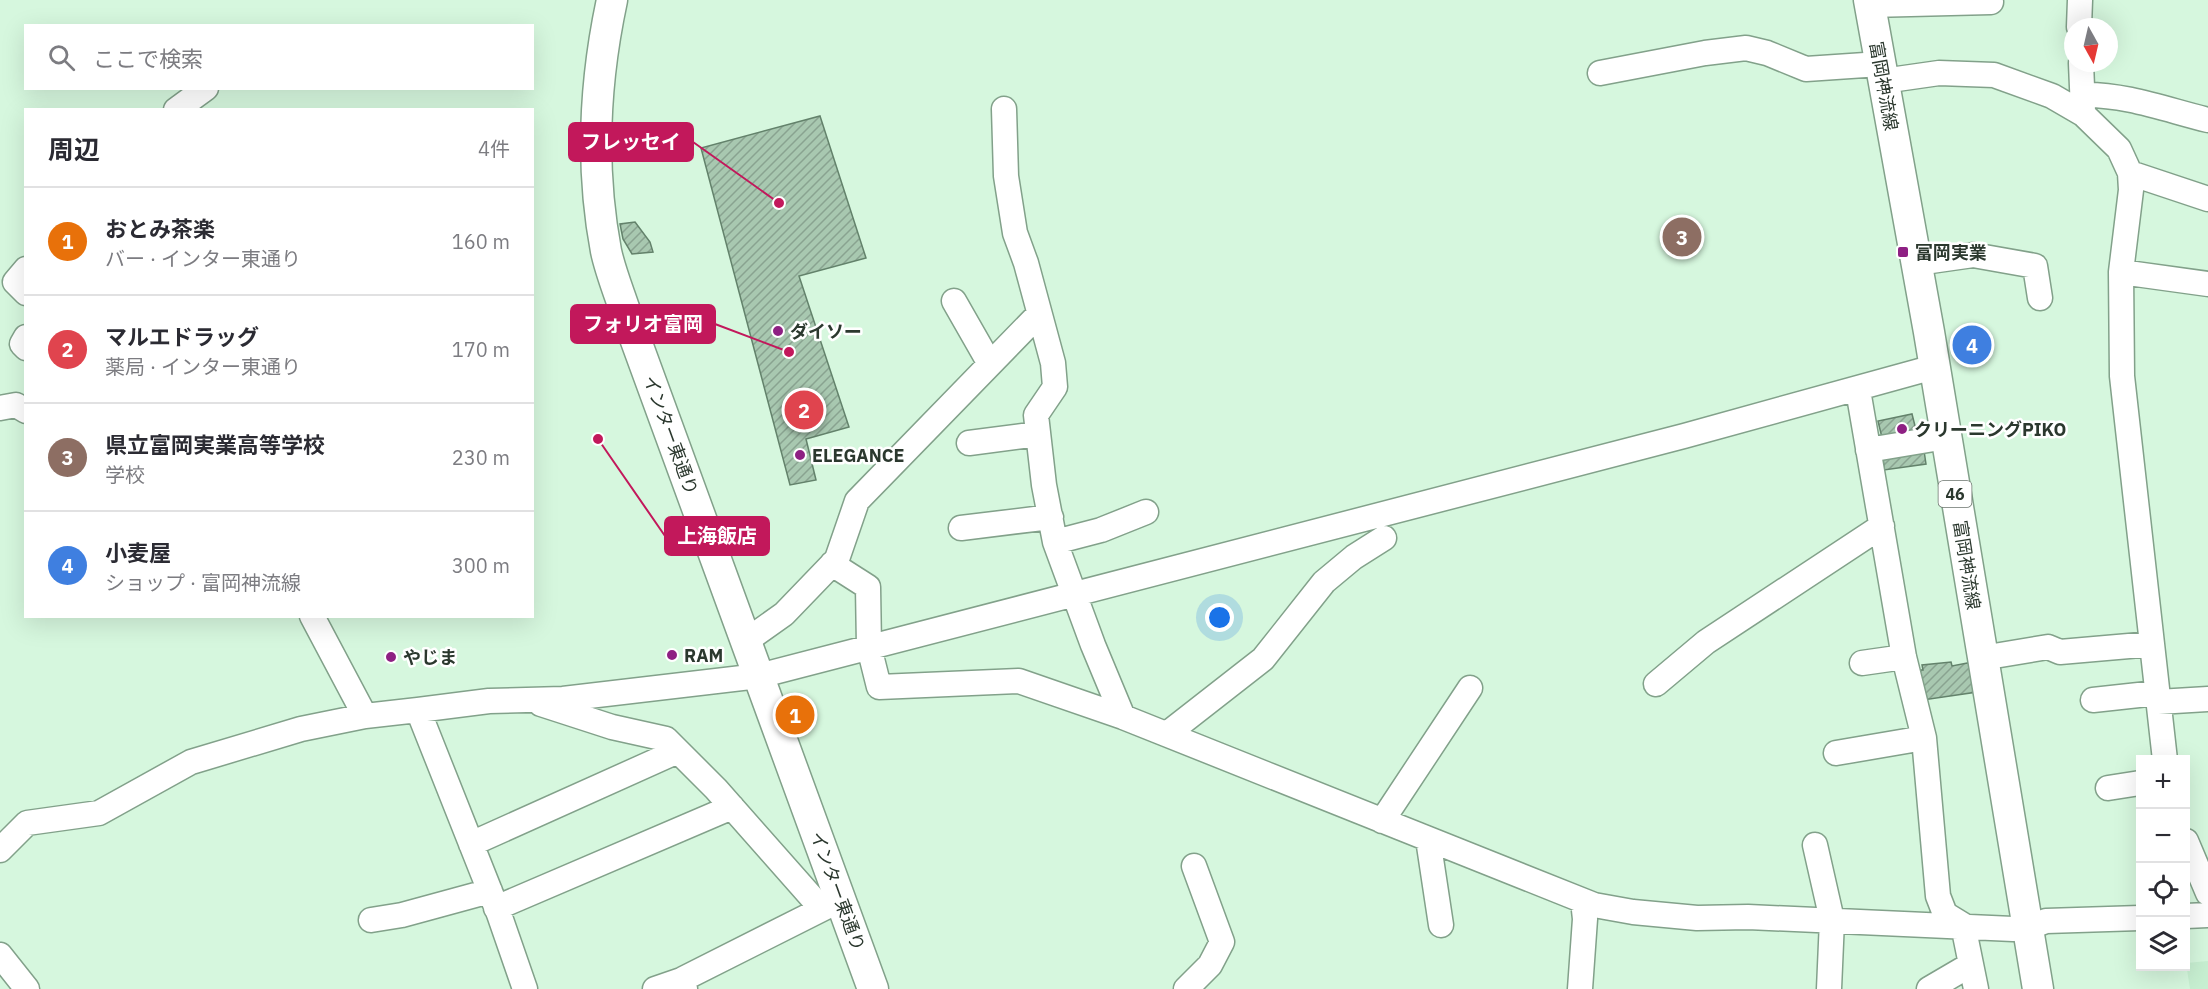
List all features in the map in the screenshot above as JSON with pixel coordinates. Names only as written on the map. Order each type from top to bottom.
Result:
[{"type":"main road","name":"インター東通り","points":[[612,1],[600,67],[595,132],[598,198],[607,254],[624,308],[759,676],[833,909],[873,989]]},
{"type":"main road","name":"富岡神流線","points":[[1869,3],[1917,263],[2038,989]]},
{"type":"street","points":[[2079,18],[2080,0]]},
{"type":"street","points":[[1869,3],[1991,2]]},
{"type":"street","points":[[1599,73],[1705,53],[1746,48],[1767,53],[1806,69],[1994,75],[2052,96],[2083,104],[2098,95],[2132,100],[2208,120]]},
{"type":"street","points":[[2081,72],[2083,104],[2119,149],[2130,173],[2131,190],[2121,272],[2122,376],[2165,755]]},
{"type":"street","points":[[179,108],[203,90]]},
{"type":"street","points":[[1004,109],[1006,176],[1016,232],[1053,363],[1055,387],[1036,415],[1044,485],[1055,542],[1073,594],[1123,717]]},
{"type":"street","points":[[2130,173],[2208,199]]},
{"type":"street","points":[[1917,263],[1973,255],[2035,266],[2040,298]]},
{"type":"street","points":[[24,271],[15,282],[24,291]]},
{"type":"street","points":[[2121,272],[2208,284]]},
{"type":"street","points":[[954,301],[990,364]]},
{"type":"street","points":[[746,641],[784,614],[837,559],[857,501],[1040,314]]},
{"type":"street","points":[[0,850],[27,823],[99,813],[191,762],[301,729],[365,716],[489,701],[563,699],[759,676],[1858,390],[1934,367]]},
{"type":"street","points":[[1858,390],[1905,657],[1924,738],[1938,896],[1945,914],[1963,925],[1976,989]]},
{"type":"street","points":[[969,443],[1038,434]]},
{"type":"street","points":[[1868,450],[1946,437]]},
{"type":"street","points":[[1055,542],[1101,530],[1146,512]]},
{"type":"street","points":[[961,528],[1051,517]]},
{"type":"street","points":[[1656,684],[1706,642],[1882,526]]},
{"type":"street","points":[[1167,734],[1263,659],[1324,582],[1354,557],[1384,538]]},
{"type":"street","points":[[832,564],[868,587],[869,647],[879,687],[1019,681],[1167,734],[1583,901],[1633,912],[1697,918],[1748,917],[2027,928],[2046,921],[2136,918]]},
{"type":"street","points":[[313,618],[365,716]]},
{"type":"street","points":[[1982,658],[2048,646],[2060,652],[2152,644]]},
{"type":"street","points":[[1862,663],[1905,657]]},
{"type":"street","points":[[1382,821],[1470,688]]},
{"type":"street","points":[[2093,700],[2208,699]]},
{"type":"street","points":[[527,700],[612,727],[666,739],[833,909],[685,984],[655,989]]},
{"type":"street","points":[[418,710],[493,900],[525,989]]},
{"type":"street","points":[[1836,753],[1924,738]]},
{"type":"street","points":[[471,844],[678,751]]},
{"type":"street","points":[[2108,788],[2136,784]]},
{"type":"street","points":[[372,920],[493,900],[732,807]]},
{"type":"street","points":[[1428,839],[1441,925]]},
{"type":"street","points":[[1815,845],[1832,920],[1829,989]]},
{"type":"street","points":[[2190,850],[2208,893]]},
{"type":"street","points":[[1186,989],[1210,965],[1222,942],[1194,866]]},
{"type":"street","points":[[1580,989],[1585,919],[1583,901]]},
{"type":"street","points":[[2190,916],[2208,915]]},
{"type":"street","points":[[0,955],[27,989]]},
{"type":"street","points":[[1929,989],[1970,964]]},
{"type":"shaded area","points":[[2208,961],[2208,989],[2190,989],[2187,971],[2190,971],[2190,963]]},
{"type":"building","points":[[820,116],[866,258],[799,276],[849,427],[806,439],[816,480],[790,485],[701,148]]},
{"type":"building","points":[[635,222],[650,242],[653,252],[632,254],[623,239],[620,224]]},
{"type":"building","points":[[1984,335],[1986,351],[1961,355],[1959,338]]},
{"type":"building","points":[[1912,414],[1918,438],[1884,446],[1878,421]]},
{"type":"building","points":[[1923,444],[1926,464],[1884,470],[1883,455]]},
{"type":"building","points":[[1951,662],[1952,666],[1973,662],[1977,692],[1923,700],[1919,670],[1923,670],[1922,665]]},
{"type":"place","name":"フレッセイ","points":[[779,203]]},
{"type":"place","name":"県立富岡実業高等学校","points":[[1682,237]]},
{"type":"place","name":"富岡実業","points":[[1903,252]]},
{"type":"place","name":"ダイソー","points":[[778,331]]},
{"type":"place","name":"小麦屋","points":[[1972,345]]},
{"type":"place","name":"フォリオ富岡","points":[[789,352]]},
{"type":"place","name":"マルエドラッグ","points":[[804,410]]},
{"type":"place","name":"クリーニングPIKO","points":[[1902,429]]},
{"type":"place","name":"上海飯店","points":[[598,439]]},
{"type":"place","name":"ELEGANCE","points":[[800,455]]},
{"type":"place","name":"RAM","points":[[672,655]]},
{"type":"place","name":"やじま","points":[[391,657]]},
{"type":"place","name":"おとみ茶楽","points":[[795,715]]}]
